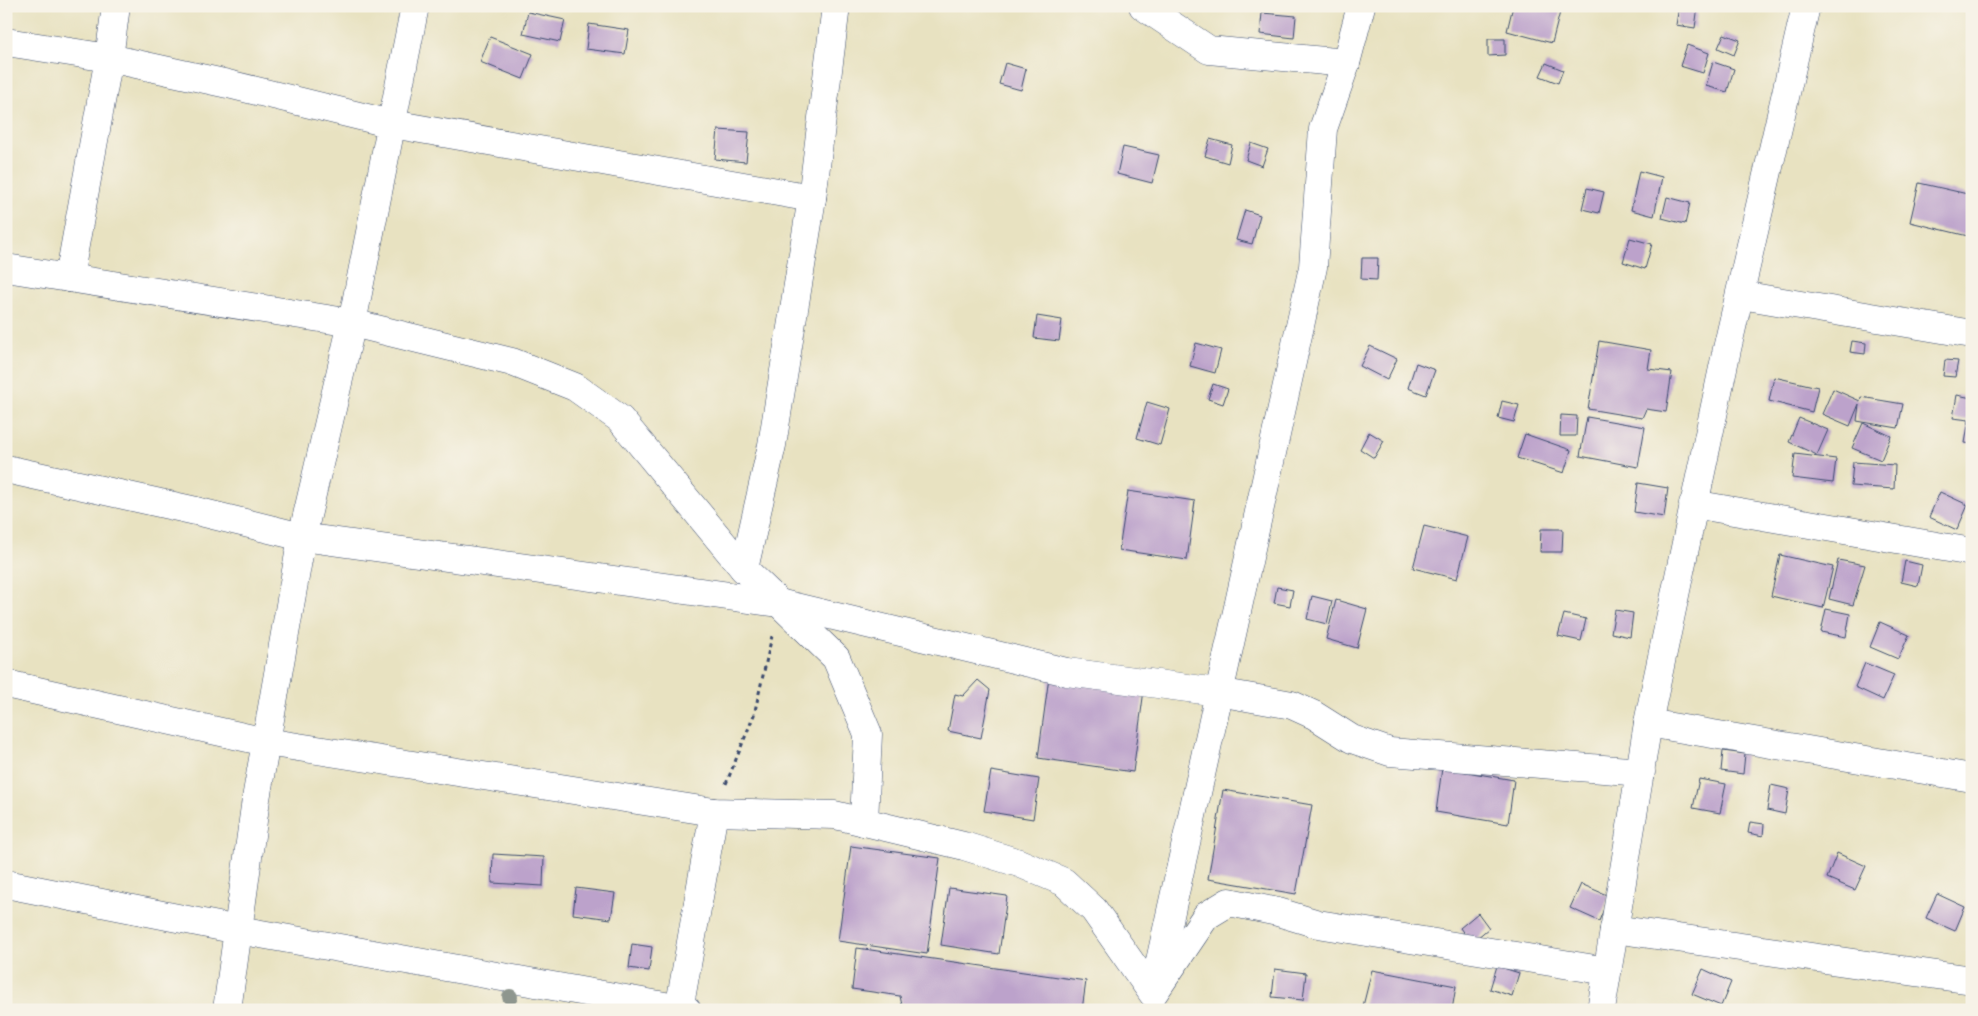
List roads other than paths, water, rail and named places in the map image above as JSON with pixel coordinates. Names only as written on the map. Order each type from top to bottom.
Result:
[{"type":"street","points":[[70,278],[109,58],[116,6]]},
{"type":"street","points":[[228,1010],[255,807],[302,537],[352,323],[415,6]]},
{"type":"street","points":[[744,569],[772,445],[812,198],[836,6]]},
{"type":"street","points":[[1143,6],[1209,50],[1346,63]]},
{"type":"street","points":[[1151,1002],[1313,267],[1324,129],[1346,63],[1361,6]]},
{"type":"street","points":[[1601,1010],[1648,723],[1727,348],[1741,295],[1806,6]]},
{"type":"street","points":[[6,42],[109,58],[228,84],[392,124],[812,198]]},
{"type":"street","points":[[6,268],[352,323],[512,362],[575,387],[620,419],[744,569],[836,658],[868,734],[864,822]]},
{"type":"street","points":[[1741,295],[1972,334]]},
{"type":"street","points":[[6,469],[196,511],[302,537],[779,603],[1068,672],[1218,692],[1292,705],[1314,715],[1352,739],[1390,752],[1641,772]]},
{"type":"street","points":[[1693,504],[1972,552]]},
{"type":"street","points":[[6,684],[266,742],[714,812],[835,815],[964,846],[1019,863],[1064,882],[1094,910],[1151,1002]]},
{"type":"street","points":[[1648,723],[1972,778]]},
{"type":"street","points":[[6,884],[238,930],[682,1009],[714,812]]},
{"type":"street","points":[[1151,1002],[1206,916],[1229,902],[1278,912],[1318,924],[1607,971]]},
{"type":"street","points":[[1614,929],[1972,980]]}]
